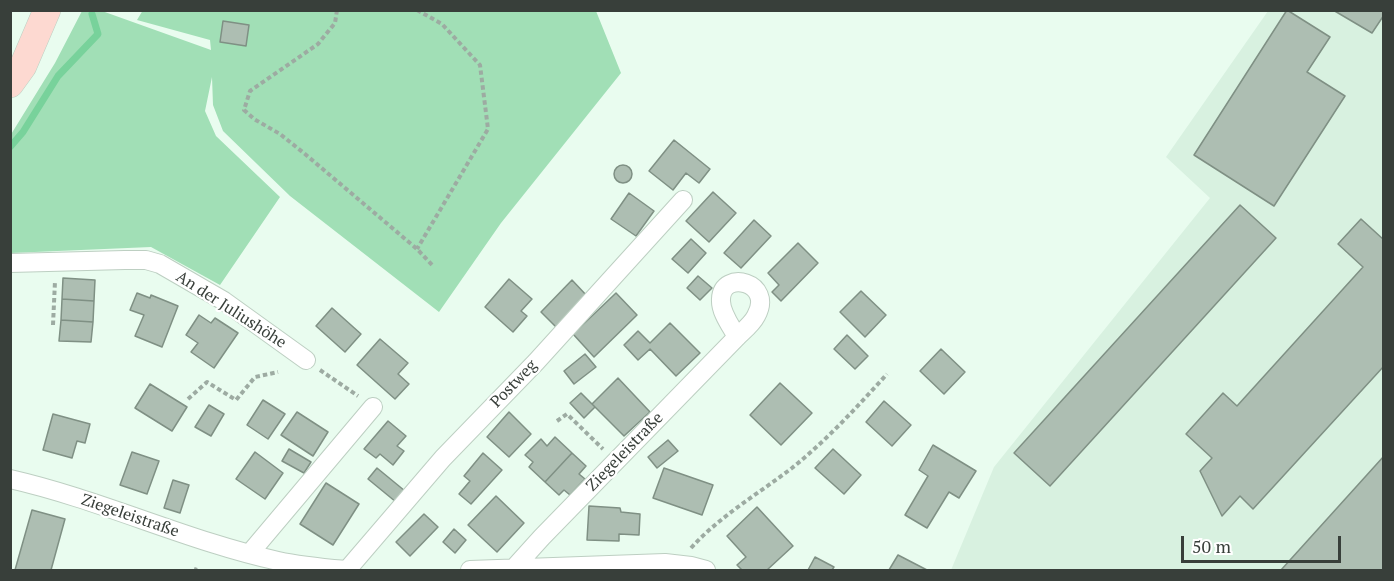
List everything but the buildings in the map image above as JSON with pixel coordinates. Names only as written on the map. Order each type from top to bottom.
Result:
[{"type":"main road","points":[[10,84],[23,66],[47,10]]},
{"type":"street","name":"Postweg","points":[[347,570],[443,458],[536,362],[683,200]]},
{"type":"street","name":"An der Juliushöhe","points":[[10,263],[146,260],[160,264],[224,301],[306,360]]},
{"type":"street","name":"Ziegeleistraße","points":[[514,568],[737,337]]},
{"type":"street","points":[[250,554],[373,407]]},
{"type":"street","name":"Ziegeleistraße","points":[[10,479],[117,509],[194,537],[250,554],[278,561],[347,570]]},
{"type":"street","points":[[470,570],[676,564],[706,570]]},
{"type":"path","points":[[337,10],[335,23],[318,44],[250,91],[244,110],[305,154],[417,249],[433,266]]},
{"type":"path","points":[[417,10],[442,24],[480,65],[488,129],[417,249]]},
{"type":"path","points":[[53,325],[56,262]]},
{"type":"path","points":[[306,360],[373,407]]},
{"type":"path","points":[[188,399],[207,382],[236,400],[255,378],[278,372]]},
{"type":"path","points":[[676,564],[708,530],[792,467],[835,430],[887,374]]},
{"type":"path","points":[[557,422],[567,414],[616,462]]},
{"type":"shaded area","points":[[1268,11],[1383,11],[1383,570],[951,570],[994,467],[1210,198],[1166,157]]},
{"type":"green space","points":[[143,10],[596,11],[621,73],[501,223],[439,312],[290,196],[223,131],[213,105],[212,77],[205,111],[216,136],[280,197],[220,285],[151,247],[11,253],[10,136],[55,63],[82,11],[102,11],[211,50],[210,40],[137,20]]},
{"type":"waterway","points":[[10,147],[23,132],[58,76],[98,34],[92,14]]}]
